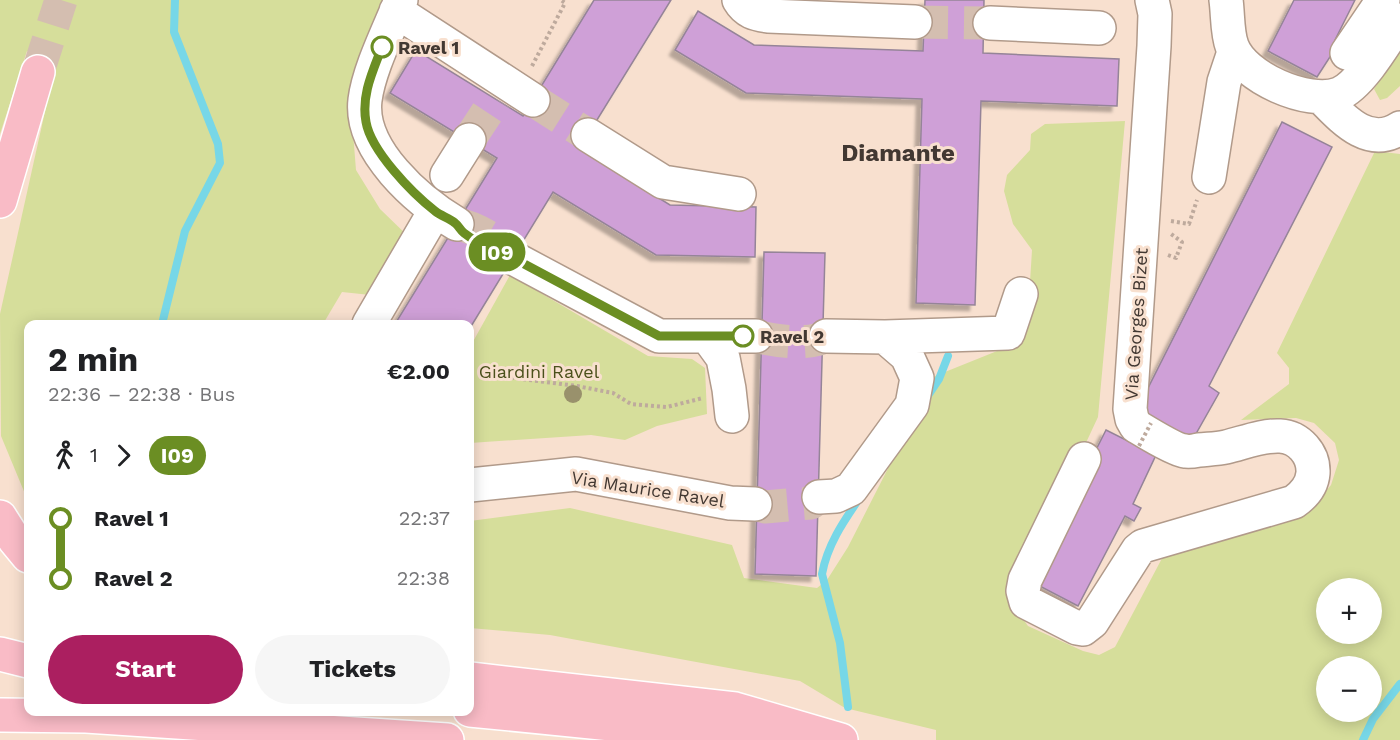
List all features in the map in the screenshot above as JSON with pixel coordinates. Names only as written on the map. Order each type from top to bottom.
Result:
[{"type":"highway","points":[[0,201],[38,72]]},
{"type":"highway","points":[[0,517],[24,551]]},
{"type":"highway","points":[[0,654],[24,661]]},
{"type":"highway","points":[[474,679],[735,709],[841,740]]},
{"type":"highway","points":[[474,710],[771,740]]},
{"type":"highway","points":[[0,715],[24,715]]},
{"type":"highway","points":[[86,716],[447,740]]},
{"type":"street","points":[[740,0],[744,7],[754,14],[768,16],[915,22]]},
{"type":"street","name":"Via Georges Bizet","points":[[1084,459],[1025,580],[1023,591],[1026,602],[1083,629],[1092,622],[1138,550],[1143,546],[1294,502],[1310,486],[1313,476],[1313,464],[1302,445],[1281,435],[1222,448],[1184,452],[1136,426],[1132,419],[1130,409],[1154,46],[1155,14],[1152,0]]},
{"type":"street","points":[[1226,0],[1231,44],[1234,52],[1250,69],[1288,90],[1321,97],[1340,94],[1353,83],[1373,61],[1400,20]]},
{"type":"street","points":[[1347,53],[1383,0]]},
{"type":"street","points":[[372,320],[446,218],[393,171],[374,143],[366,123],[365,102],[368,83],[399,6],[514,93]]},
{"type":"street","points":[[990,23],[1099,28]]},
{"type":"street","points":[[1210,167],[1224,82],[1234,52]]},
{"type":"street","points":[[1321,97],[1351,126],[1360,131],[1372,135],[1385,134],[1400,128]]},
{"type":"street","points":[[588,135],[663,182],[739,194]]},
{"type":"street","points":[[447,174],[469,140]]},
{"type":"street","points":[[513,258],[659,336],[756,336]]},
{"type":"street","points":[[826,336],[885,337],[1008,333],[1021,294]]},
{"type":"street","points":[[706,336],[723,358],[731,402]]},
{"type":"street","points":[[819,497],[836,496],[851,489],[912,405],[917,378],[907,356],[885,337]]},
{"type":"street","name":"Via Maurice Ravel","points":[[474,485],[576,474],[730,503],[755,504]]},
{"type":"path","points":[[514,93],[565,3],[561,0]]},
{"type":"path","points":[[1169,226],[1172,220],[1189,224],[1210,167]]},
{"type":"path","points":[[1162,253],[1176,258],[1182,242],[1166,231]]},
{"type":"path","points":[[484,365],[514,378],[612,393],[631,404],[667,407],[698,400],[731,402]]},
{"type":"path","points":[[1139,446],[1151,423]]},
{"type":"green space","points":[[0,0],[383,0],[365,47],[351,108],[356,170],[380,209],[412,240],[380,296],[342,292],[325,320],[24,320],[24,491],[1,436],[0,314],[56,62],[27,51],[0,134]]},
{"type":"green space","points":[[1400,50],[1400,86],[1387,98],[1380,100],[1374,89]]},
{"type":"green space","points":[[1125,121],[1098,417],[1021,582],[1018,612],[1028,626],[1083,651],[1099,655],[1115,647],[1168,547],[1316,503],[1331,485],[1339,460],[1335,443],[1314,423],[1296,418],[1241,420],[1289,384],[1289,368],[1277,353],[1375,151],[1400,154],[1400,740],[936,740],[936,730],[845,708],[800,681],[550,635],[474,628],[474,520],[570,508],[732,545],[744,578],[817,588],[827,580],[848,547],[935,376],[1017,343],[1027,330],[1032,250],[1013,224],[1004,191],[1007,175],[1030,150],[1031,134],[1045,124]]},
{"type":"green space","name":"Giardini Ravel","points":[[510,275],[648,356],[692,359],[705,368],[707,414],[657,426],[625,440],[591,435],[474,443],[474,340]]},
{"type":"building","points":[[594,0],[671,0],[579,149],[670,205],[756,207],[755,257],[656,255],[553,192],[474,321],[397,320],[497,158],[390,93],[416,50],[523,116]]},
{"type":"building","points":[[925,0],[984,0],[983,53],[1119,59],[1117,106],[981,101],[975,305],[916,303],[922,99],[746,93],[675,50],[698,11],[754,45],[923,51]]},
{"type":"building","points":[[1294,0],[1355,0],[1335,40],[1339,43],[1317,77],[1268,51]]},
{"type":"building","points":[[1282,122],[1332,147],[1209,386],[1219,393],[1193,439],[1137,410]]},
{"type":"building","points":[[764,252],[825,253],[816,576],[755,574]]},
{"type":"building","points":[[1106,430],[1156,455],[1133,504],[1141,508],[1134,521],[1125,516],[1078,606],[1030,581]]},
{"type":"waterway","points":[[163,320],[185,231],[220,163],[218,144],[174,32],[175,0]]},
{"type":"waterway","points":[[927,397],[939,379],[948,356]]},
{"type":"waterway","points":[[848,707],[840,643],[822,574],[832,544],[859,499]]},
{"type":"waterway","points":[[1363,740],[1373,719],[1400,684]]},
{"type":"tunnel","points":[[38,72],[61,0]]},
{"type":"tunnel","points":[[915,22],[990,23]]},
{"type":"tunnel","points":[[469,140],[496,99]]},
{"type":"tunnel","points":[[533,100],[588,135]]},
{"type":"tunnel","points":[[457,224],[472,228],[488,237],[509,252],[513,258]]},
{"type":"tunnel","points":[[756,336],[772,340],[802,342],[826,336]]},
{"type":"tunnel","points":[[755,504],[765,507],[811,503],[819,497]]},
{"type":"bus line","name":"I09","points":[[382,47],[368,83],[365,102],[366,123],[374,143],[393,171],[435,211],[457,224],[462,232],[502,255],[513,258],[659,336],[743,336]]},
{"type":"place","name":"Ravel 1","points":[[382,47]]},
{"type":"place","name":"Ravel 2","points":[[743,336]]},
{"type":"district","name":"Diamante","points":[[898,153]]}]
